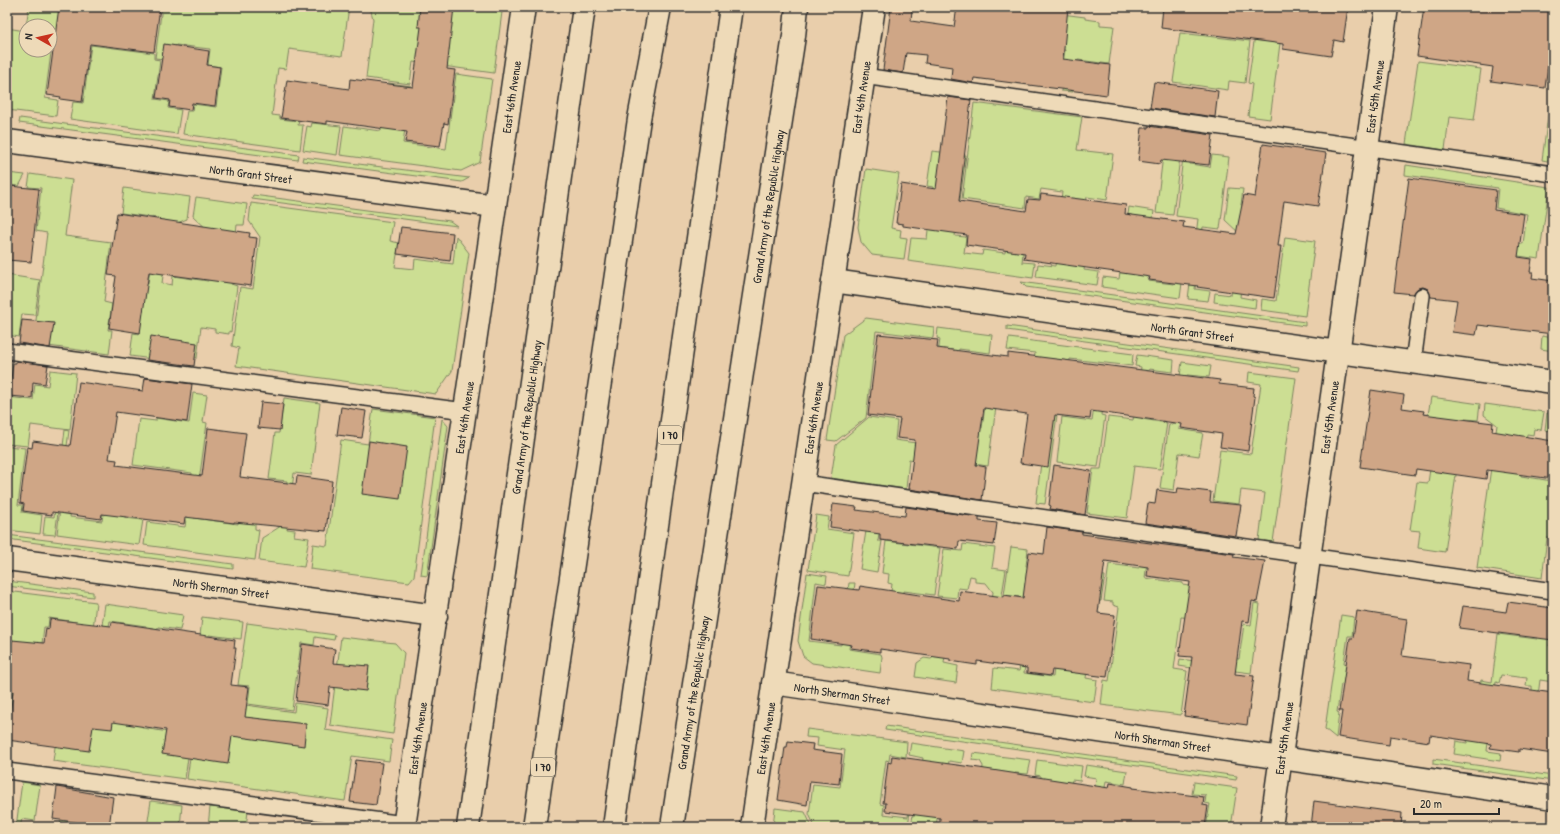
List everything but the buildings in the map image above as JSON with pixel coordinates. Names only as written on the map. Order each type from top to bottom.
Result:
[{"type":"main road","name":"East 46th Avenue","points":[[404,825],[436,616],[524,7]]},
{"type":"main road","name":"Grand Army of the Republic Highway","points":[[468,827],[584,7]]},
{"type":"main road","name":"I 70","points":[[534,827],[639,119],[660,7]]},
{"type":"main road","points":[[723,7],[726,43]]},
{"type":"main road","name":"I 70","points":[[614,827],[731,7]]},
{"type":"main road","name":"Grand Army of the Republic Highway","points":[[672,827],[799,7]]},
{"type":"main road","name":"East 46th Avenue","points":[[752,827],[874,7]]},
{"type":"main road","name":"East 45th Avenue","points":[[1272,827],[1387,7]]},
{"type":"main road","name":"North Grant Street","points":[[7,141],[495,206]]},
{"type":"main road","name":"North Grant Street","points":[[833,281],[1553,382]]},
{"type":"main road","name":"North Sherman Street","points":[[7,559],[436,616]]},
{"type":"main road","name":"North Sherman Street","points":[[773,683],[1553,798]]},
{"type":"main road","points":[[461,827],[478,758]]},
{"type":"lane","points":[[863,76],[1553,174]]},
{"type":"lane","points":[[1413,362],[1422,296]]},
{"type":"lane","points":[[7,351],[465,411]]},
{"type":"lane","points":[[803,482],[1553,591]]},
{"type":"lane","points":[[7,771],[404,825]]},
{"type":"green space","points":[[29,7],[60,7],[58,22],[58,18],[27,18]]},
{"type":"green space","points":[[162,7],[349,7],[342,56],[289,49],[286,69],[278,68],[272,115],[280,116],[280,119],[299,121],[298,125],[303,125],[300,150],[183,134],[187,111],[192,111],[193,104],[216,107],[221,67],[208,65],[210,49],[176,45],[174,60],[155,58]]},
{"type":"green space","points":[[370,7],[465,7],[502,12],[494,73],[413,62],[410,84],[366,78],[373,19]]},
{"type":"green space","points":[[1259,7],[1281,36],[1270,119],[1248,116],[1252,84],[1248,83]]},
{"type":"green space","points":[[1054,13],[1085,17],[1085,19],[1100,21],[1100,25],[1114,26],[1109,64],[1078,60],[1073,92],[1061,91],[1065,63],[1063,63],[1065,50],[1037,46]]},
{"type":"green space","points":[[7,28],[18,30],[18,58],[50,58],[45,98],[58,100],[56,116],[7,110]]},
{"type":"green space","points":[[1180,33],[1250,41],[1245,83],[1229,81],[1228,90],[1173,82]]},
{"type":"green space","points":[[91,45],[154,53],[154,59],[160,60],[155,99],[169,101],[168,108],[181,110],[177,134],[70,119],[73,102],[83,103]]},
{"type":"green space","points":[[1418,61],[1481,69],[1474,120],[1449,117],[1445,150],[1406,144]]},
{"type":"green space","points":[[456,74],[492,79],[480,162],[461,171],[340,155],[344,126],[381,131],[388,83],[411,86],[403,143],[446,149]]},
{"type":"green space","points":[[1553,79],[1553,162],[1542,160]]},
{"type":"green space","points":[[974,103],[1082,117],[1077,150],[1113,154],[1107,200],[1087,197],[1086,204],[1061,200],[1062,192],[1041,189],[1039,199],[1026,197],[1025,208],[962,199]]},
{"type":"green space","points":[[20,118],[299,155],[298,160],[19,123]]},
{"type":"green space","points":[[312,123],[341,126],[337,155],[303,150],[307,126],[311,127]]},
{"type":"green space","points":[[1166,131],[1180,157],[1173,215],[1156,213]]},
{"type":"green space","points":[[932,151],[966,155],[955,236],[966,237],[964,253],[982,255],[983,250],[1005,253],[1008,228],[1024,211],[1019,252],[1023,253],[1022,262],[1035,263],[1033,278],[908,261],[911,238],[927,239],[933,187],[927,186]]},
{"type":"green space","points":[[1212,155],[1229,157],[1220,229],[1203,227],[1195,289],[1210,291],[1208,301],[1188,299],[1198,219],[1176,216],[1183,157],[1190,158],[1190,164],[1210,167]]},
{"type":"green space","points":[[303,157],[469,178],[462,182],[302,161]]},
{"type":"green space","points":[[1406,165],[1549,187],[1539,259],[1491,252],[1493,240],[1523,244],[1527,214],[1496,208],[1498,188],[1405,175]]},
{"type":"green space","points":[[866,169],[899,174],[891,228],[901,230],[900,237],[907,238],[904,259],[872,255],[861,242],[858,227]]},
{"type":"green space","points":[[7,173],[25,175],[19,186],[9,185],[8,193]]},
{"type":"green space","points":[[30,174],[72,180],[65,236],[111,242],[104,302],[112,304],[108,330],[112,330],[109,354],[33,344],[47,233],[36,231],[41,188],[28,187]]},
{"type":"green space","points":[[124,188],[190,197],[187,219],[170,226],[162,283],[172,285],[173,276],[208,281],[210,267],[232,277],[231,284],[237,286],[231,332],[229,331],[229,334],[215,332],[215,329],[201,327],[197,358],[168,354],[167,361],[130,356],[133,333],[139,334],[144,293],[114,289],[116,279],[148,283],[157,218],[121,213]]},
{"type":"green space","points":[[1229,188],[1243,189],[1241,205],[1255,207],[1247,241],[1240,297],[1256,300],[1255,308],[1214,302],[1215,293],[1231,295],[1240,234],[1225,220]]},
{"type":"green space","points":[[253,195],[450,221],[457,226],[252,199]]},
{"type":"green space","points":[[196,197],[247,204],[244,225],[237,225],[236,233],[209,231],[193,216]]},
{"type":"green space","points":[[251,203],[393,222],[390,241],[399,243],[395,267],[414,269],[415,259],[453,264],[456,236],[469,253],[452,371],[436,394],[236,366],[239,348],[232,346],[240,287],[253,289],[260,237],[249,221]]},
{"type":"green space","points":[[1129,207],[1154,211],[1145,275],[1148,276],[1148,281],[1174,284],[1189,230],[1180,298],[1102,287],[1103,277],[1119,279]]},
{"type":"green space","points":[[1285,237],[1315,241],[1305,316],[1261,310],[1262,299],[1276,301]]},
{"type":"green space","points":[[1056,259],[1085,262],[1084,270],[1099,272],[1097,285],[1036,277],[1038,264],[1055,266]]},
{"type":"green space","points":[[7,275],[40,280],[35,315],[22,314],[19,337],[7,335]]},
{"type":"green space","points":[[1021,282],[1305,322],[1305,326],[1026,287]]},
{"type":"green space","points":[[866,318],[934,327],[933,338],[876,331],[866,418],[836,441],[827,440],[843,335]]},
{"type":"green space","points":[[1007,326],[1299,367],[1298,371],[1007,330]]},
{"type":"green space","points":[[938,328],[992,335],[990,353],[959,349],[924,462],[940,339],[937,338]]},
{"type":"green space","points":[[1542,336],[1553,338],[1553,351],[1541,349]]},
{"type":"green space","points":[[1009,338],[1133,354],[1132,366],[1070,359],[1063,416],[1057,415],[1045,504],[1036,503],[1045,431],[1027,422],[1035,353],[1007,350]]},
{"type":"green space","points":[[1137,355],[1174,360],[1173,372],[1149,369],[1142,419],[1167,423],[1160,469],[1134,466],[1127,518],[1087,513],[1093,469],[1101,469],[1108,417],[1133,420],[1141,367],[1135,366]]},
{"type":"green space","points":[[7,362],[11,363],[8,397],[33,400],[35,384],[48,386],[50,370],[76,373],[70,430],[31,425],[28,446],[7,444]]},
{"type":"green space","points":[[1182,362],[1211,366],[1209,377],[1187,375],[1179,429],[1203,433],[1199,456],[1179,453],[1174,490],[1160,488],[1169,424],[1173,424]]},
{"type":"green space","points":[[1100,365],[1107,366],[1101,415],[1105,416],[1098,467],[1057,462],[1062,417],[1092,421]]},
{"type":"green space","points":[[990,369],[1001,370],[988,466],[959,462],[964,426],[982,428]]},
{"type":"green space","points":[[1249,372],[1296,378],[1273,542],[1259,540],[1265,493],[1241,490],[1239,504],[1213,501],[1220,450],[1251,454],[1261,384],[1248,382]]},
{"type":"green space","points":[[193,393],[207,395],[203,422],[207,423],[194,518],[238,524],[239,520],[255,522],[255,529],[259,530],[255,560],[144,545],[147,522],[185,527],[192,473],[133,465],[139,419],[156,421],[156,418],[189,423]]},
{"type":"green space","points":[[1431,397],[1480,404],[1478,420],[1464,419],[1445,552],[1418,548],[1420,531],[1410,530],[1417,482],[1428,483],[1434,441],[1428,415]]},
{"type":"green space","points":[[284,398],[320,403],[311,475],[294,473],[287,529],[295,530],[294,536],[309,538],[304,567],[259,561],[262,538],[281,526],[287,481],[269,479],[275,433],[279,433]]},
{"type":"green space","points":[[1485,404],[1544,412],[1541,430],[1534,429],[1533,435],[1527,434],[1521,476],[1552,481],[1553,477],[1553,538],[1547,538],[1542,578],[1477,568],[1497,425],[1484,415]]},
{"type":"green space","points":[[373,409],[435,417],[414,576],[409,582],[310,569],[313,544],[327,546],[341,440],[368,444]]},
{"type":"green space","points":[[1547,413],[1553,414],[1553,439],[1551,439],[1552,431],[1545,430]]},
{"type":"green space","points":[[869,417],[897,421],[895,440],[923,444],[921,461],[909,459],[906,489],[831,478],[836,445]]},
{"type":"green space","points":[[442,419],[448,426],[427,576],[421,575]]},
{"type":"green space","points":[[65,430],[69,431],[55,535],[43,534],[45,516],[54,517]]},
{"type":"green space","points":[[7,446],[25,448],[18,505],[23,505],[22,512],[42,515],[40,534],[7,530]]},
{"type":"green space","points":[[60,508],[71,509],[70,517],[102,521],[103,514],[126,511],[125,518],[143,520],[139,545],[57,534]]},
{"type":"green space","points":[[869,512],[882,514],[878,541],[882,541],[877,572],[860,569]]},
{"type":"green space","points":[[816,515],[829,517],[827,529],[854,533],[848,576],[808,570]]},
{"type":"green space","points":[[7,535],[233,564],[233,569],[7,539]]},
{"type":"green space","points":[[886,541],[940,548],[934,595],[904,591],[898,630],[886,628],[892,584],[888,583],[889,574],[882,573]]},
{"type":"green space","points":[[963,544],[995,548],[992,568],[1006,570],[1001,601],[992,600],[993,592],[986,583],[975,582],[975,577],[970,576],[967,589],[958,588],[957,598],[937,596],[944,549],[962,551]]},
{"type":"green space","points":[[1142,545],[1149,546],[1145,578],[1183,583],[1183,585],[1212,589],[1194,618],[1181,617],[1174,669],[1187,671],[1181,715],[1101,705],[1104,680],[1109,681],[1119,607],[1113,605],[1113,602],[1104,601],[1109,564],[1139,568]]},
{"type":"green space","points":[[1011,547],[1028,549],[1026,566],[1038,567],[1028,598],[1004,595]]},
{"type":"green space","points":[[807,573],[827,576],[826,584],[816,582],[809,641],[841,645],[849,583],[855,583],[847,641],[850,641],[849,649],[881,654],[880,673],[812,663],[803,656],[798,641]]},
{"type":"green space","points":[[1082,573],[1105,576],[1101,601],[1097,601],[1086,678],[1097,680],[1094,702],[992,688],[994,668],[1019,671],[1020,666],[1025,666],[1024,673],[1053,677],[1054,668]]},
{"type":"green space","points":[[7,581],[93,592],[93,597],[7,586]]},
{"type":"green space","points":[[7,591],[96,602],[92,638],[76,629],[76,622],[49,618],[48,627],[44,627],[35,703],[35,726],[7,722]]},
{"type":"green space","points":[[953,600],[944,663],[958,666],[956,683],[915,677],[917,663],[924,658],[931,659],[935,656]]},
{"type":"green space","points":[[1254,603],[1260,604],[1251,673],[1204,667],[1204,670],[1179,666],[1180,659],[1195,661],[1196,653],[1239,659],[1244,624],[1251,625]]},
{"type":"green space","points":[[105,604],[183,615],[180,630],[158,627],[151,676],[140,675],[146,626],[110,621],[108,631],[100,639]]},
{"type":"green space","points":[[1541,608],[1553,619],[1549,646],[1553,646],[1553,682],[1540,680],[1532,743],[1532,686],[1526,686],[1527,678],[1501,675],[1499,683],[1496,682],[1495,692],[1473,735],[1481,680],[1492,682],[1498,634],[1537,639]]},
{"type":"green space","points":[[1341,615],[1354,617],[1352,636],[1348,636],[1344,663],[1347,664],[1344,685],[1341,684],[1337,712],[1339,713],[1336,738],[1325,729]]},
{"type":"green space","points":[[202,617],[243,622],[241,639],[209,635],[195,708],[185,779],[53,761],[64,685],[147,705],[143,728],[168,732],[198,656]]},
{"type":"green space","points":[[247,623],[335,635],[334,640],[315,637],[314,645],[301,643],[292,710],[248,704],[250,686],[238,685]]},
{"type":"green space","points":[[341,637],[395,643],[404,653],[393,734],[330,725]]},
{"type":"green space","points":[[295,703],[328,708],[325,730],[392,740],[389,761],[352,756],[345,801],[187,779],[197,709],[246,705],[294,712]]},
{"type":"green space","points":[[886,726],[1237,776],[1236,780],[885,730]]},
{"type":"green space","points":[[807,729],[907,742],[906,757],[890,754],[889,761],[886,760],[880,804],[884,805],[883,814],[908,817],[909,810],[908,827],[815,827],[809,814],[813,784],[840,787],[845,750],[817,746],[818,738],[806,737]]},
{"type":"green space","points":[[1468,738],[1488,742],[1487,751],[1501,753],[1500,761],[1454,754],[1456,741],[1467,743]]},
{"type":"green space","points":[[911,743],[964,751],[962,763],[949,761],[948,768],[944,767],[936,827],[911,827],[914,808],[916,808],[923,758],[909,755]]},
{"type":"green space","points":[[973,753],[1031,760],[1028,774],[1015,773],[1014,778],[971,827],[977,819],[983,766],[980,761],[972,760]]},
{"type":"green space","points":[[1433,759],[1553,776],[1553,781],[1433,764]]},
{"type":"green space","points":[[1037,760],[1082,766],[1080,781],[1072,780],[1070,789],[1041,782],[1041,776],[1035,775]]},
{"type":"green space","points":[[1086,765],[1127,771],[1125,784],[1106,781],[1099,827],[1090,827],[1096,778],[1084,776]]},
{"type":"green space","points":[[22,782],[40,785],[35,821],[22,819],[20,827],[16,827]]},
{"type":"green space","points":[[1194,782],[1237,788],[1231,827],[1206,827],[1210,804],[1205,803],[1206,795],[1192,794]]},
{"type":"green space","points":[[151,801],[182,805],[180,827],[147,827]]},
{"type":"green space","points":[[210,807],[248,811],[246,827],[208,827]]},
{"type":"green space","points":[[775,808],[805,812],[812,827],[773,827]]},
{"type":"green space","points":[[61,820],[82,823],[81,827],[60,827]]}]
